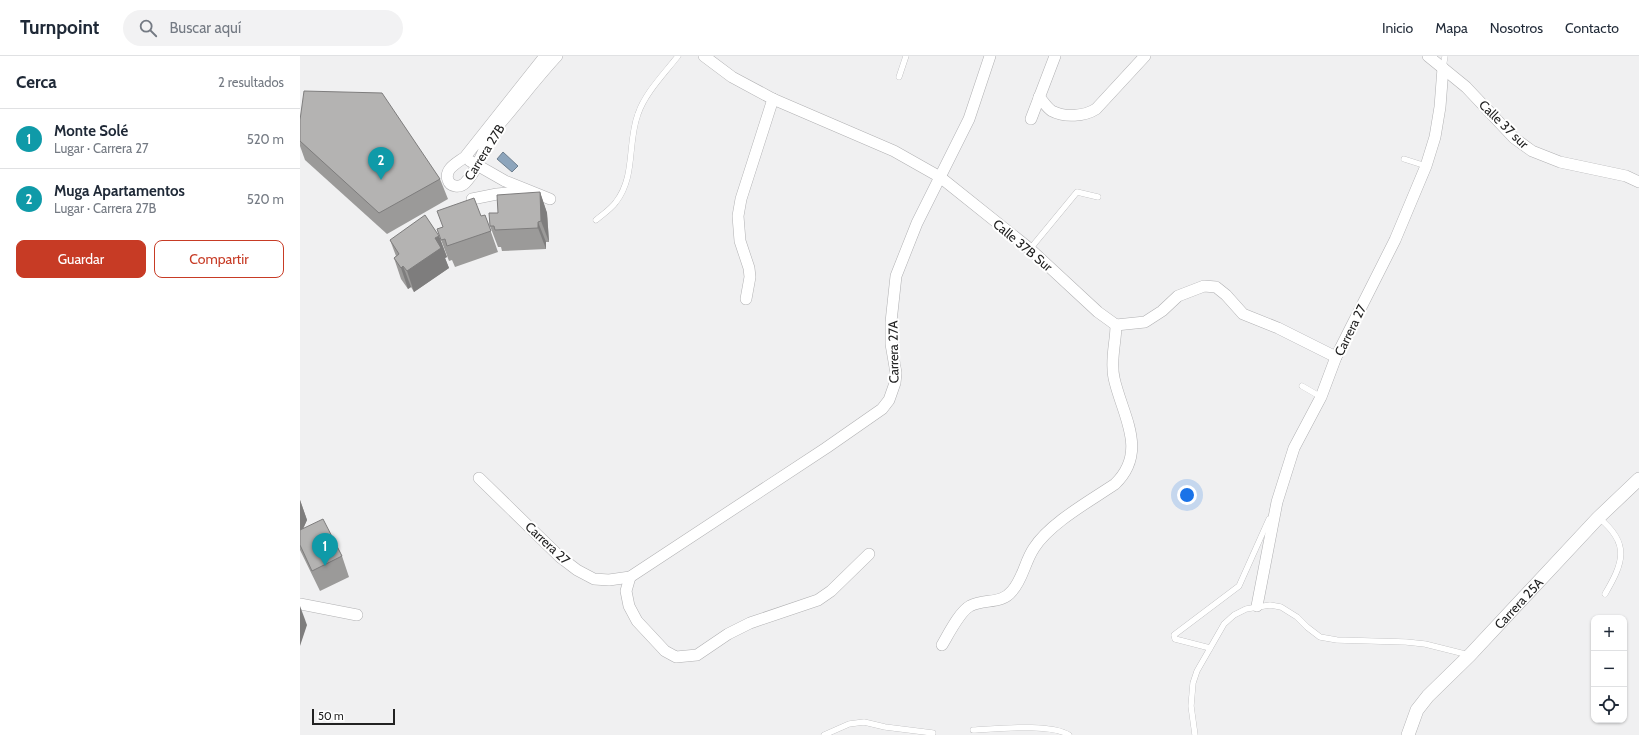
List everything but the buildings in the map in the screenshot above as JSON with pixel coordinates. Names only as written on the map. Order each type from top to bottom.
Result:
[{"type":"street","name":"Carrera 27B","points":[[543,63],[493,133],[476,166],[464,184],[454,186],[449,183],[447,178],[449,169],[465,157],[543,63],[557,56]]},
{"type":"street","name":"Calle 37B Sur","points":[[704,56],[732,77],[773,99],[894,151],[940,177],[1030,249],[1098,312],[1116,325]]},
{"type":"street","name":"Carrera 27A","points":[[630,577],[826,448],[882,409],[889,400],[892,394],[896,373],[891,344],[891,322],[896,276],[917,223],[968,119],[990,56]]},
{"type":"street","points":[[1031,119],[1055,56]]},
{"type":"street","points":[[1039,97],[1052,111],[1057,113],[1082,115],[1090,113],[1096,109],[1145,56]]},
{"type":"street","name":"Calle 37 sur","points":[[1428,56],[1466,87],[1514,138],[1532,151],[1546,158],[1626,176],[1639,182]]},
{"type":"street","name":"Carrera 27","points":[[1257,606],[1277,502],[1294,448],[1321,397],[1336,357],[1395,240],[1426,166],[1435,137],[1440,107],[1443,68]]},
{"type":"street","points":[[746,299],[750,277],[749,268],[740,241],[738,216],[741,199],[773,99]]},
{"type":"street","points":[[465,157],[476,166],[505,181],[550,199]]},
{"type":"street","points":[[464,184],[468,202],[497,194],[530,191]]},
{"type":"street","points":[[942,645],[964,612],[970,606],[1003,599],[1012,592],[1019,581],[1033,549],[1041,539],[1053,528],[1115,484],[1123,476],[1129,466],[1132,450],[1128,419],[1113,377],[1112,362],[1116,325],[1146,322],[1178,296],[1204,286],[1216,287],[1226,295],[1243,314],[1278,328],[1336,357]]},
{"type":"street","name":"Carrera 27","points":[[479,478],[560,556],[577,570],[594,579],[609,580],[630,577]]},
{"type":"street","name":"Carrera 25A","points":[[1408,735],[1417,710],[1428,696],[1470,655],[1598,518],[1639,479]]},
{"type":"street","points":[[630,577],[626,592],[629,606],[636,622],[665,651],[676,657],[696,655],[728,634],[750,623],[818,600],[831,590],[869,554]]},
{"type":"street","points":[[300,604],[357,615]]},
{"type":"lane","points":[[596,220],[616,203],[623,191],[628,179],[634,130],[638,114],[645,99],[678,56]]},
{"type":"lane","points":[[898,77],[906,56]]},
{"type":"lane","name":"Carrera 27","points":[[1443,68],[1445,56]]},
{"type":"lane","points":[[1404,159],[1426,166]]},
{"type":"lane","points":[[1030,249],[1077,192],[1098,197]]},
{"type":"lane","points":[[1302,386],[1321,397]]},
{"type":"lane","points":[[1210,648],[1175,639],[1174,635],[1239,586],[1277,502]]},
{"type":"lane","points":[[1598,518],[1614,533],[1621,558],[1618,571],[1605,594]]},
{"type":"lane","points":[[1196,735],[1191,712],[1192,688],[1197,672],[1224,624],[1234,615],[1257,606],[1270,605],[1281,607],[1290,611],[1320,637],[1337,640],[1425,644],[1470,655]]},
{"type":"lane","points":[[824,735],[849,724],[864,722],[884,727],[933,733]]},
{"type":"lane","points":[[973,730],[1024,728],[1057,729],[1069,735]]},
{"type":"water","points":[[503,152],[518,166],[512,172],[497,159]]},
{"type":"place","name":"Muga Apartamentos","points":[[381,180]]},
{"type":"place","name":"Monte Solé","points":[[325,566]]}]
